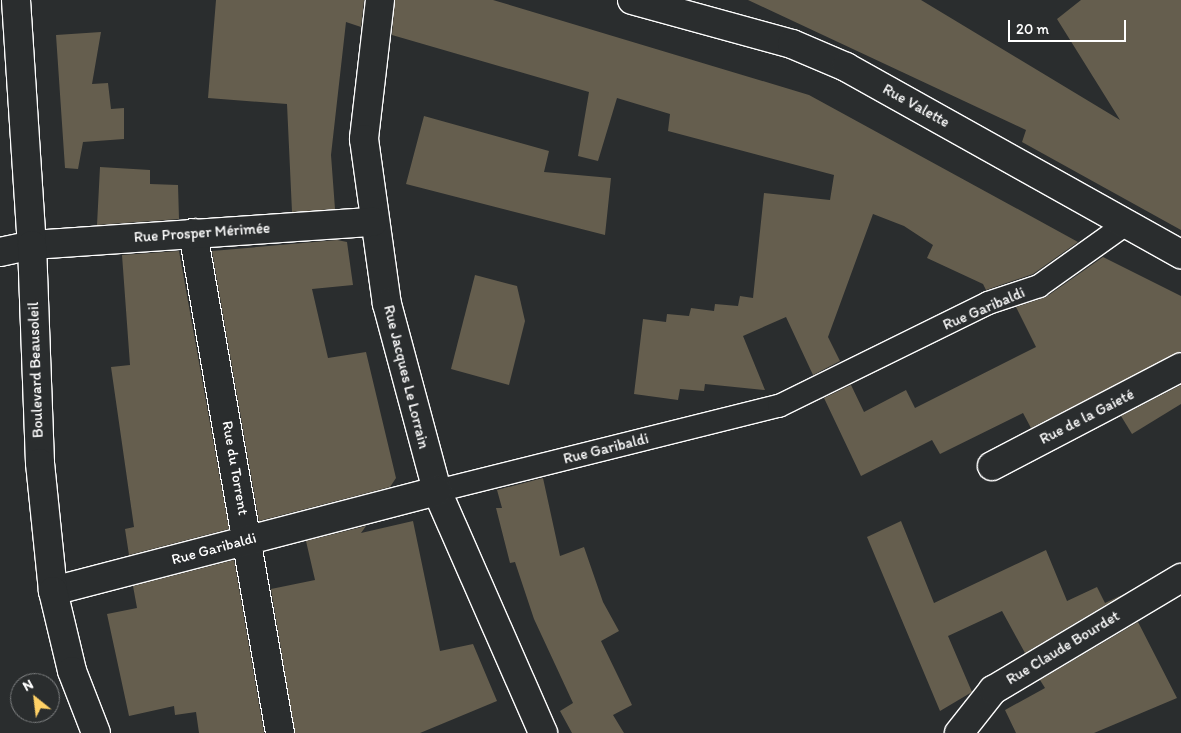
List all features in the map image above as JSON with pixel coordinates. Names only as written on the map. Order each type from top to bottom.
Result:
[{"type":"street","name":"Boulevard Beausoleil","points":[[16,0],[32,245],[40,463],[53,591],[72,671],[96,733]]},
{"type":"street","name":"Rue Jacques Le Lorrain","points":[[380,0],[364,139],[372,222],[419,437],[437,491],[543,733]]},
{"type":"street","name":"Rue Valette","points":[[632,0],[792,44],[846,66],[1181,254]]},
{"type":"street","name":"Rue Prosper Mérimée","points":[[0,252],[32,245],[372,222]]},
{"type":"street","name":"Rue du Torrent","points":[[193,233],[280,733]]},
{"type":"street","name":"Rue de la Gaieté","points":[[992,466],[1181,367]]},
{"type":"street","name":"Rue Garibaldi","points":[[53,591],[437,491]]},
{"type":"street","name":"Rue Claude Bourdet","points":[[959,733],[993,690],[1181,578]]},
{"type":"lane","name":"Rue Garibaldi","points":[[437,491],[780,406],[988,303],[1038,286],[1126,224]]},
{"type":"building","points":[[216,0],[364,0],[361,27],[346,22],[331,155],[335,209],[292,212],[287,104],[208,98]]},
{"type":"building","points":[[395,0],[493,0],[809,95],[1078,242],[1033,274],[986,290],[983,284],[927,258],[933,245],[904,226],[873,214],[828,337],[840,361],[813,375],[786,317],[743,336],[765,390],[705,384],[704,391],[680,389],[678,400],[634,394],[643,319],[666,322],[667,314],[689,316],[691,308],[714,311],[715,304],[738,306],[740,296],[753,298],[764,193],[830,200],[834,175],[668,131],[670,114],[617,98],[598,161],[578,156],[589,92],[392,35]]},
{"type":"building","points":[[748,0],[921,0],[1120,120],[1057,19],[1081,0],[1181,0],[1181,230],[1022,142],[1026,130]]},
{"type":"building","points":[[101,32],[92,84],[108,83],[111,109],[124,108],[124,139],[83,142],[78,169],[65,168],[56,35]]},
{"type":"building","points":[[424,116],[549,151],[544,172],[611,178],[605,235],[406,184]]},
{"type":"building","points":[[100,167],[150,170],[150,184],[178,185],[179,219],[97,225]]},
{"type":"building","points":[[337,240],[347,242],[353,285],[312,289],[328,358],[366,352],[396,478],[390,487],[259,521],[212,251]]},
{"type":"building","points":[[179,251],[229,529],[129,555],[125,529],[134,527],[111,367],[130,365],[122,255]]},
{"type":"building","points":[[1103,257],[1181,296],[1181,351],[1031,428],[1023,413],[940,454],[932,440],[861,476],[824,398],[851,385],[864,412],[906,390],[915,408],[1036,347],[1016,307],[1046,297]]},
{"type":"building","points":[[475,275],[517,286],[525,321],[509,385],[451,369]]},
{"type":"building","points":[[1181,385],[1181,404],[1132,434],[1121,416]]},
{"type":"building","points":[[543,478],[560,556],[584,547],[603,602],[619,631],[601,641],[632,705],[613,715],[624,733],[572,733],[560,711],[573,703],[534,619],[515,562],[510,563],[496,508],[502,508],[497,490]]},
{"type":"building","points":[[413,521],[440,651],[473,644],[497,701],[420,733],[295,733],[271,589],[315,580],[306,541],[366,526],[361,533]]},
{"type":"building","points":[[901,521],[934,603],[1046,550],[1067,601],[1097,587],[1105,603],[1124,594],[1025,653],[1002,611],[948,636],[972,692],[940,711],[867,537]]},
{"type":"building","points":[[234,560],[264,733],[199,733],[196,712],[175,715],[174,706],[129,716],[107,614],[137,608],[133,586]]},
{"type":"building","points":[[1138,622],[1177,698],[1094,733],[1016,733],[1005,710],[1045,688],[1040,680]]}]
